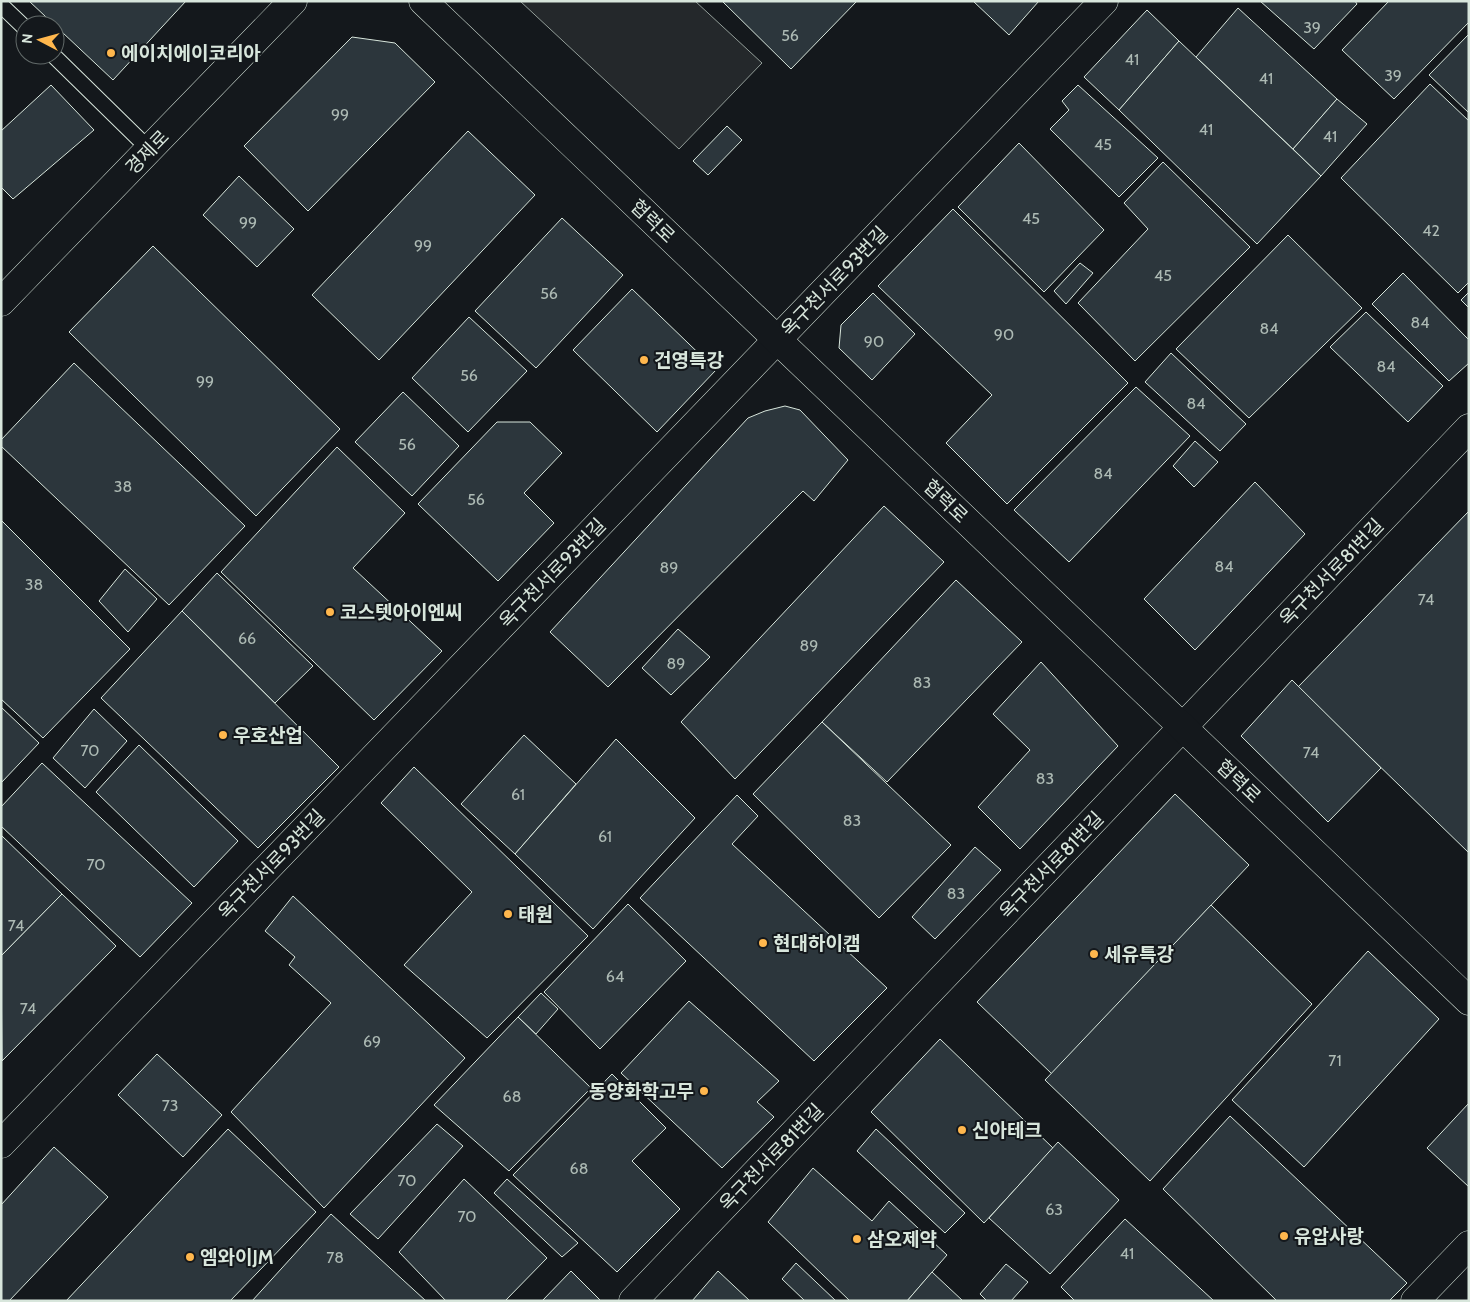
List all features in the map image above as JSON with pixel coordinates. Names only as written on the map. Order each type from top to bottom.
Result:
[{"type":"street","name":"경제로","points":[[1,302],[293,1]]},
{"type":"street","name":"협력로","points":[[423,1],[1469,1002]]},
{"type":"street","name":"옥구천서로93번길","points":[[1,1144],[1104,1]]},
{"type":"street","name":"옥구천서로81번길","points":[[633,1301],[1469,428]]},
{"type":"street","points":[[1415,1301],[1469,1245]]},
{"type":"lane","points":[[1,5],[15,18]]},
{"type":"lane","points":[[63,65],[149,149]]},
{"type":"shaded area","points":[[520,1],[695,1],[762,63],[679,149]]},
{"type":"building","name":"에이치에이코리아","points":[[29,1],[186,1],[113,80],[65,35],[65,15],[44,15]]},
{"type":"building","points":[[722,1],[857,1],[791,69]]},
{"type":"building","points":[[973,1],[1039,1],[1009,35]]},
{"type":"building","points":[[1260,1],[1355,1],[1357,4],[1314,49]]},
{"type":"building","points":[[1389,1],[1469,1],[1469,22],[1394,99],[1342,50]]},
{"type":"building","points":[[1238,8],[1337,99],[1293,149],[1196,57]]},
{"type":"building","points":[[1147,10],[1179,41],[1119,110],[1084,77]]},
{"type":"building","points":[[1469,34],[1469,113],[1429,75]]},
{"type":"building","points":[[352,37],[395,43],[435,82],[308,211],[244,146]]},
{"type":"building","points":[[1179,41],[1321,176],[1257,244],[1119,110]]},
{"type":"building","points":[[1430,84],[1469,121],[1469,282],[1458,293],[1341,178]]},
{"type":"building","points":[[51,85],[94,130],[13,199],[1,187],[1,131]]},
{"type":"building","points":[[1078,85],[1158,158],[1119,197],[1050,129],[1069,110],[1062,101]]},
{"type":"building","points":[[1337,99],[1367,124],[1321,176],[1293,149]]},
{"type":"building","points":[[727,126],[742,140],[708,175],[693,161]]},
{"type":"building","points":[[468,131],[535,195],[379,360],[312,295]]},
{"type":"building","points":[[1019,143],[1104,230],[1044,292],[958,207]]},
{"type":"building","points":[[1163,162],[1250,247],[1135,361],[1078,303],[1148,229],[1124,203]]},
{"type":"building","points":[[239,176],[294,229],[257,267],[203,215]]},
{"type":"building","points":[[953,209],[1128,383],[1007,504],[946,443],[992,395],[878,286]]},
{"type":"building","points":[[562,218],[623,275],[536,368],[475,311]]},
{"type":"building","points":[[1288,235],[1362,308],[1249,418],[1176,349]]},
{"type":"building","points":[[153,246],[340,429],[256,516],[69,332]]},
{"type":"building","points":[[1080,263],[1093,273],[1066,304],[1054,291]]},
{"type":"building","points":[[1403,273],[1469,340],[1469,363],[1449,381],[1372,304]]},
{"type":"building","name":"건영특강","points":[[632,289],[716,370],[657,432],[573,350]]},
{"type":"building","points":[[1469,292],[1469,308],[1461,300]]},
{"type":"building","points":[[873,293],[915,334],[872,380],[839,348],[841,325]]},
{"type":"building","points":[[1366,312],[1443,386],[1408,422],[1330,347]]},
{"type":"building","points":[[469,317],[527,371],[468,432],[412,378]]},
{"type":"building","points":[[1171,353],[1246,424],[1220,451],[1145,382]]},
{"type":"building","points":[[74,363],[245,526],[169,605],[1,446],[1,440]]},
{"type":"building","points":[[1136,387],[1190,436],[1069,562],[1014,510]]},
{"type":"building","points":[[403,392],[459,446],[412,496],[355,442]]},
{"type":"building","points":[[785,406],[800,410],[848,460],[814,501],[803,491],[608,687],[550,632],[748,418]]},
{"type":"building","points":[[497,422],[530,422],[562,453],[524,493],[554,523],[498,581],[418,504]]},
{"type":"building","points":[[1195,441],[1218,462],[1194,487],[1173,466]]},
{"type":"building","name":"코스텟아이엔씨","points":[[337,447],[405,513],[353,568],[442,651],[374,720],[221,572]]},
{"type":"building","points":[[1255,482],[1305,534],[1195,650],[1144,599]]},
{"type":"building","points":[[884,506],[944,562],[735,779],[681,722]]},
{"type":"building","points":[[1469,511],[1469,853],[1298,687]]},
{"type":"building","points":[[1,520],[130,649],[43,738],[1,699]]},
{"type":"building","points":[[125,569],[157,599],[128,632],[99,601]]},
{"type":"building","points":[[217,573],[313,666],[275,703],[182,611]]},
{"type":"building","points":[[956,580],[1022,642],[887,782],[822,722]]},
{"type":"building","name":"우호산업","points":[[182,611],[339,767],[258,848],[101,698]]},
{"type":"building","points":[[678,629],[710,657],[671,695],[642,668]]},
{"type":"building","points":[[1041,662],[1118,746],[1020,849],[978,807],[1030,750],[993,714]]},
{"type":"building","points":[[1292,680],[1381,768],[1328,822],[1241,736]]},
{"type":"building","points":[[1,707],[39,743],[1,783]]},
{"type":"building","points":[[94,709],[127,741],[85,788],[53,758]]},
{"type":"building","points":[[822,722],[951,845],[879,918],[753,794]]},
{"type":"building","points":[[524,735],[576,784],[515,854],[461,804]]},
{"type":"building","points":[[616,739],[695,818],[593,929],[515,854]]},
{"type":"building","points":[[139,745],[238,841],[194,887],[96,792]]},
{"type":"building","points":[[42,763],[192,903],[140,957],[1,826],[1,807]]},
{"type":"building","name":"태원","points":[[414,767],[588,936],[487,1038],[404,965],[472,892],[381,803]]},
{"type":"building","name":"세유특강","points":[[1175,794],[1249,865],[1052,1074],[977,1002]]},
{"type":"building","name":"현대하이캠","points":[[737,795],[758,816],[732,844],[887,988],[814,1061],[640,898]]},
{"type":"building","points":[[1,835],[62,894],[1,956]]},
{"type":"building","points":[[975,847],[1001,870],[935,939],[912,917]]},
{"type":"building","points":[[62,894],[116,946],[2,1061],[1,956]]},
{"type":"building","points":[[293,896],[465,1058],[324,1208],[231,1112],[331,1003],[289,965],[295,957],[265,931]]},
{"type":"building","points":[[628,904],[686,961],[600,1049],[544,992]]},
{"type":"building","points":[[1211,905],[1312,1004],[1150,1181],[1045,1080]]},
{"type":"building","points":[[1368,951],[1439,1019],[1304,1167],[1232,1100]]},
{"type":"building","points":[[541,993],[558,1009],[536,1034],[518,1017]]},
{"type":"building","name":"동양화학고무","points":[[689,1001],[779,1081],[757,1102],[774,1117],[722,1168],[621,1073]]},
{"type":"building","points":[[518,1017],[591,1088],[509,1171],[434,1105]]},
{"type":"building","name":"신아테크","points":[[940,1039],[1053,1148],[984,1223],[871,1112]]},
{"type":"building","points":[[157,1054],[222,1115],[183,1157],[118,1095]]},
{"type":"building","points":[[612,1074],[666,1128],[632,1161],[680,1209],[617,1272],[513,1175]]},
{"type":"building","points":[[1469,1103],[1469,1187],[1427,1148]]},
{"type":"building","name":"유압사랑","points":[[1230,1116],[1407,1283],[1389,1301],[1277,1301],[1163,1189]]},
{"type":"building","points":[[437,1124],[463,1146],[378,1239],[350,1214]]},
{"type":"building","name":"엠와이JM","points":[[228,1129],[316,1212],[230,1301],[66,1301]]},
{"type":"building","points":[[876,1129],[965,1213],[945,1233],[857,1151]]},
{"type":"building","points":[[1058,1142],[1119,1200],[1050,1274],[989,1218]]},
{"type":"building","points":[[54,1147],[108,1197],[9,1301],[1,1301],[1,1205]]},
{"type":"building","name":"삼오제약","points":[[813,1168],[872,1221],[889,1201],[947,1255],[907,1301],[850,1301],[768,1222]]},
{"type":"building","points":[[464,1179],[547,1258],[505,1301],[446,1301],[399,1252]]},
{"type":"building","points":[[507,1179],[578,1243],[562,1257],[494,1193]]},
{"type":"building","points":[[331,1214],[426,1301],[252,1301]]},
{"type":"building","points":[[1125,1219],[1214,1301],[1075,1301],[1061,1287]]},
{"type":"building","points":[[796,1263],[836,1301],[805,1301],[782,1279]]},
{"type":"building","points":[[1006,1264],[1028,1282],[1011,1301],[987,1301],[980,1294]]},
{"type":"building","points":[[571,1271],[600,1300],[542,1301]]},
{"type":"building","points":[[718,1271],[750,1301],[692,1301]]},
{"type":"building","points":[[932,1272],[963,1301],[907,1301]]},
{"type":"place","name":"에이치에이코리아","points":[[111,53]]},
{"type":"place","name":"건영특강","points":[[644,360]]},
{"type":"place","name":"코스텟아이엔씨","points":[[330,612]]},
{"type":"place","name":"우호산업","points":[[223,735]]},
{"type":"place","name":"태원","points":[[508,914]]},
{"type":"place","name":"현대하이캠","points":[[763,943]]},
{"type":"place","name":"세유특강","points":[[1094,954]]},
{"type":"place","name":"동양화학고무","points":[[704,1091]]},
{"type":"place","name":"신아테크","points":[[962,1130]]},
{"type":"place","name":"유압사랑","points":[[1284,1236]]},
{"type":"place","name":"삼오제약","points":[[857,1239]]},
{"type":"place","name":"엠와이JM","points":[[190,1257]]}]
